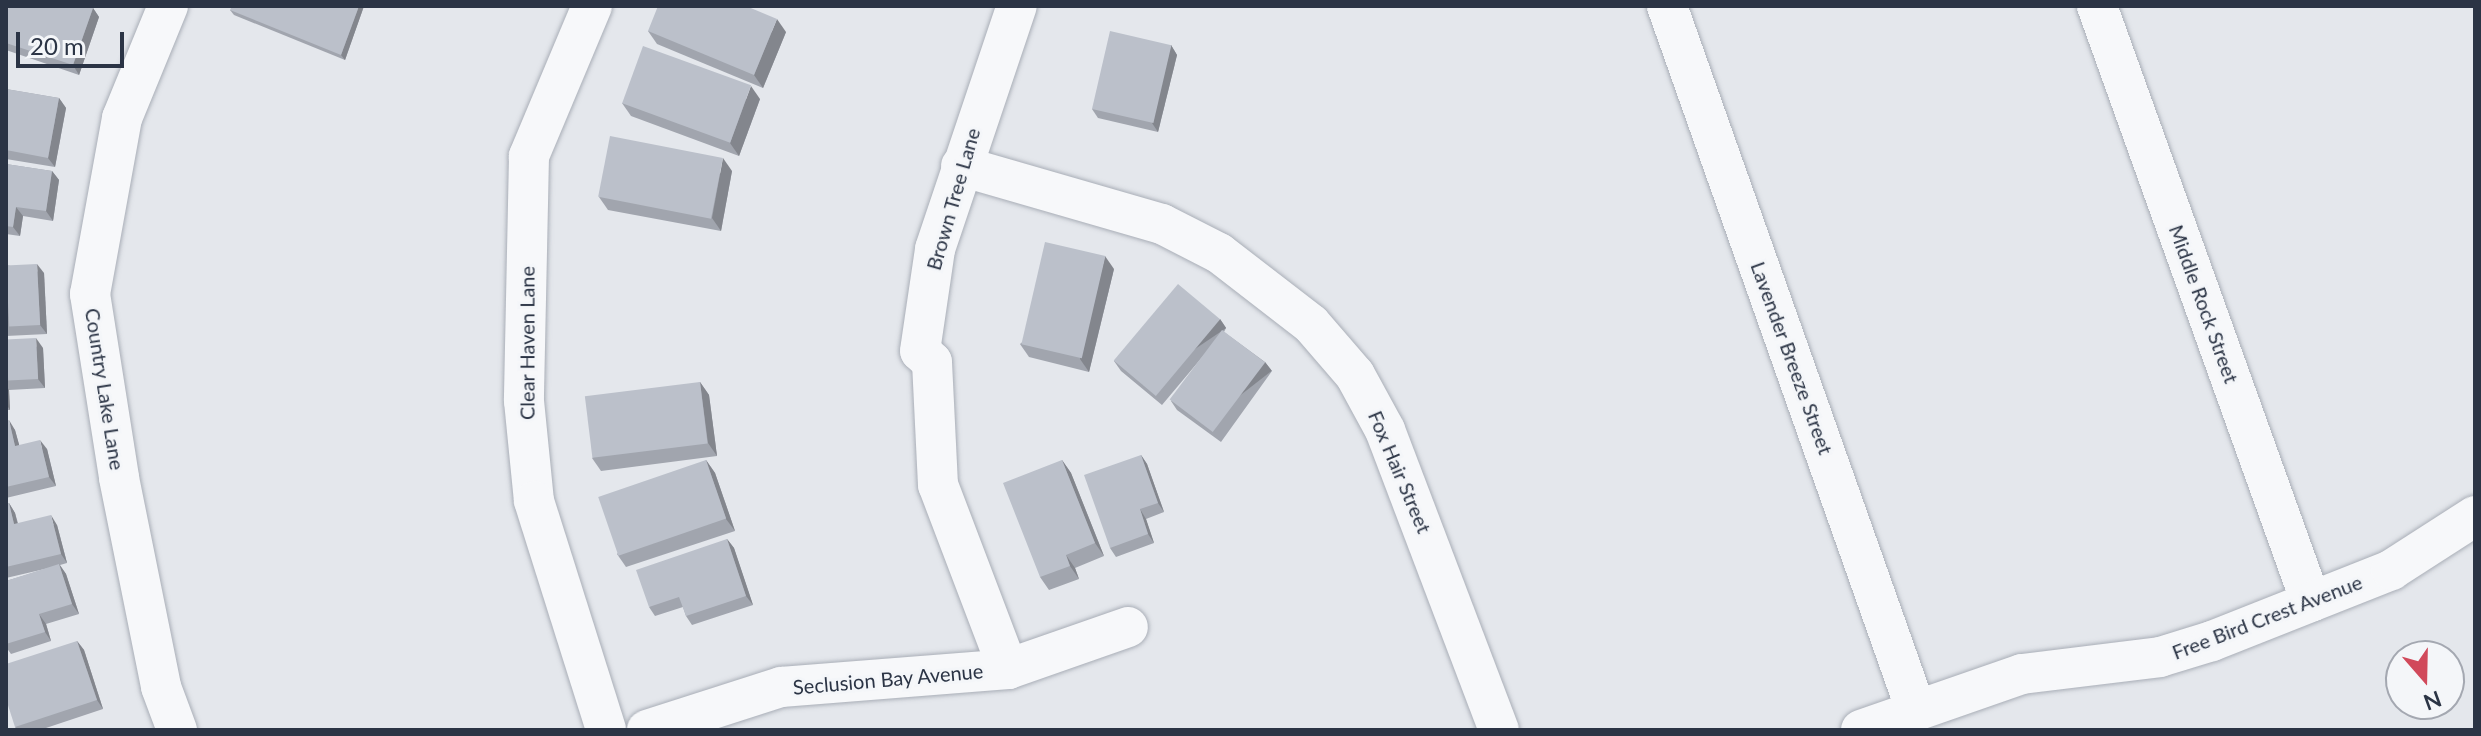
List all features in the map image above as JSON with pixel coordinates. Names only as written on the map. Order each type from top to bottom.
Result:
[{"type":"street","name":"Country Lake Lane","points":[[168,6],[122,118],[90,294],[119,478],[161,687],[177,730]]},
{"type":"street","name":"Clear Haven Lane","points":[[592,6],[529,156],[524,401],[534,501],[606,730]]},
{"type":"street","name":"Brown Tree Lane","points":[[1008,669],[938,485],[932,362],[920,351],[935,249],[1017,6]]},
{"type":"street","name":"Lavender Breeze Street","points":[[1667,6],[1916,710]]},
{"type":"street","name":"Middle Rock Street","points":[[2097,6],[2311,602]]},
{"type":"street","name":"Fox Hair Street","points":[[961,166],[1162,224],[1219,253],[1311,324],[1355,375],[1385,430],[1499,730]]},
{"type":"street","name":"Free Bird Crest Avenue","points":[[1861,730],[2022,674],[2160,657],[2391,570],[2475,516]]},
{"type":"street","name":"Seclusion Bay Avenue","points":[[647,730],[781,687],[1008,669],[1128,627]]},
{"type":"building","points":[[9,6],[93,8],[73,65],[6,43]]},
{"type":"building","points":[[232,6],[359,6],[341,55],[230,10]]},
{"type":"building","points":[[658,6],[746,6],[777,19],[754,75],[648,31]]},
{"type":"building","points":[[1110,31],[1171,45],[1153,123],[1092,109]]},
{"type":"building","points":[[643,46],[751,85],[730,143],[622,103]]},
{"type":"building","points":[[6,89],[59,98],[48,158],[6,150]]},
{"type":"building","points":[[610,136],[723,158],[711,219],[598,197]]},
{"type":"building","points":[[6,164],[52,171],[46,211],[16,207],[13,227],[6,226]]},
{"type":"building","points":[[1045,242],[1105,256],[1082,358],[1021,344]]},
{"type":"building","points":[[37,264],[40,325],[9,327],[6,266]]},
{"type":"building","points":[[1178,284],[1220,319],[1156,396],[1114,361]]},
{"type":"building","points":[[1222,330],[1265,362],[1213,432],[1170,399]]},
{"type":"building","points":[[36,338],[38,379],[8,381],[6,340]]},
{"type":"building","points":[[700,382],[708,444],[592,458],[585,396]]},
{"type":"building","points":[[9,420],[15,446],[40,440],[49,477],[6,487],[6,421]]},
{"type":"building","points":[[1141,455],[1158,503],[1140,509],[1148,534],[1110,548],[1084,475]]},
{"type":"building","points":[[706,460],[726,519],[618,556],[598,497]]},
{"type":"building","points":[[1062,460],[1095,543],[1066,555],[1070,566],[1040,577],[1003,483]]},
{"type":"building","points":[[9,503],[14,524],[51,515],[61,554],[6,567],[6,504]]},
{"type":"building","points":[[727,539],[746,596],[686,616],[679,597],[649,607],[636,570]]},
{"type":"building","points":[[59,564],[72,604],[39,614],[45,632],[6,644],[6,581]]},
{"type":"building","points":[[77,641],[97,700],[15,727],[6,699],[6,664]]}]
